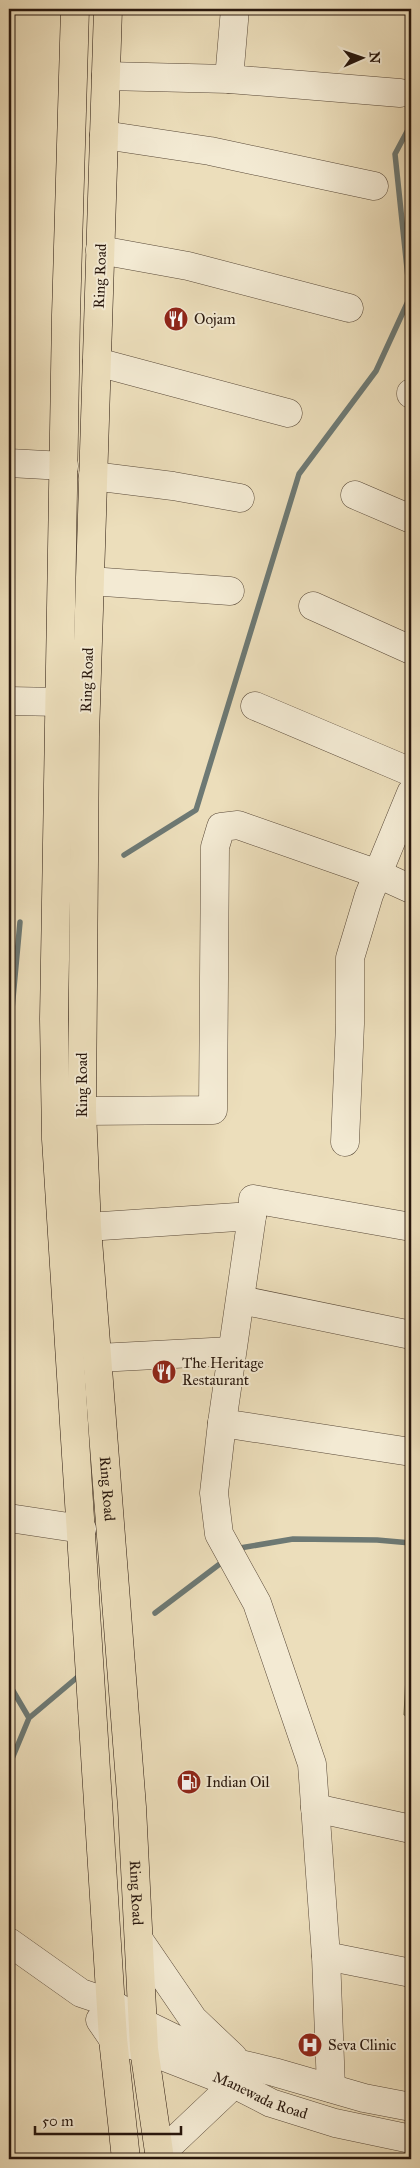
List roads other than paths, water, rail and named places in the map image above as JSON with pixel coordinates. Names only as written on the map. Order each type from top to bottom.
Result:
[{"type":"highway","name":"Ring Road","points":[[75,9],[60,662],[54,1019],[56,1138],[113,2039],[126,2159]]},
{"type":"highway","name":"Ring Road","points":[[108,9],[87,664],[82,1111],[87,1227],[132,1808],[144,2036],[159,2157]]},
{"type":"highway","points":[[60,662],[87,664]]},
{"type":"street","points":[[229,79],[235,9]]},
{"type":"street","points":[[106,76],[229,79],[400,92]]},
{"type":"street","points":[[104,135],[210,151],[374,186]]},
{"type":"street","points":[[100,250],[188,266],[349,308]]},
{"type":"street","points":[[97,362],[288,413]]},
{"type":"street","points":[[9,463],[64,466]]},
{"type":"street","points":[[93,476],[173,486],[240,498]]},
{"type":"street","points":[[355,495],[411,519]]},
{"type":"street","points":[[90,581],[230,591]]},
{"type":"street","points":[[313,606],[411,650]]},
{"type":"street","points":[[9,701],[60,702]]},
{"type":"street","points":[[254,706],[411,772]]},
{"type":"street","points":[[345,1142],[350,1024],[350,958],[369,895],[411,793]]},
{"type":"street","points":[[82,1111],[213,1110],[215,846],[220,827],[238,825],[378,874],[411,889]]},
{"type":"street","points":[[331,2088],[326,1956],[312,1764],[257,1603],[219,1534],[214,1500],[231,1351],[241,1300],[253,1199],[411,1227]]},
{"type":"street","points":[[87,1227],[252,1216]]},
{"type":"street","points":[[241,1300],[411,1335]]},
{"type":"street","points":[[98,1358],[231,1351]]},
{"type":"street","points":[[222,1423],[411,1452]]},
{"type":"street","points":[[9,1518],[82,1529]]},
{"type":"street","points":[[315,1808],[411,1829]]},
{"type":"street","points":[[139,1940],[193,2019],[237,2074]]},
{"type":"street","points":[[9,1942],[81,1993],[111,2003],[144,2036]]},
{"type":"street","points":[[326,1956],[411,1973]]},
{"type":"street","points":[[81,1993],[113,2039],[144,2036],[182,2042],[237,2074],[331,2088],[364,2098],[411,2107]]},
{"type":"street","points":[[159,2157],[237,2074]]},
{"type":"street","name":"Manewada Road","points":[[237,2074],[271,2103],[335,2123],[411,2139]]},
{"type":"waterway","points":[[124,855],[196,810],[299,474],[376,371],[410,297],[395,154],[411,124]]},
{"type":"waterway","points":[[9,1042],[20,922]]},
{"type":"waterway","points":[[236,1551],[240,1548],[293,1539],[377,1540],[411,1543]]},
{"type":"waterway","points":[[155,1613],[225,1560]]},
{"type":"waterway","points":[[29,1718],[80,1675]]},
{"type":"waterway","points":[[9,1684],[29,1718],[9,1766]]},
{"type":"place","name":"Oojam","points":[[176,319]]},
{"type":"place","name":"The Heritage Restaurant","points":[[164,1372]]},
{"type":"place","name":"Indian Oil","points":[[189,1782]]},
{"type":"place","name":"Seva Clinic","points":[[310,2045]]}]
